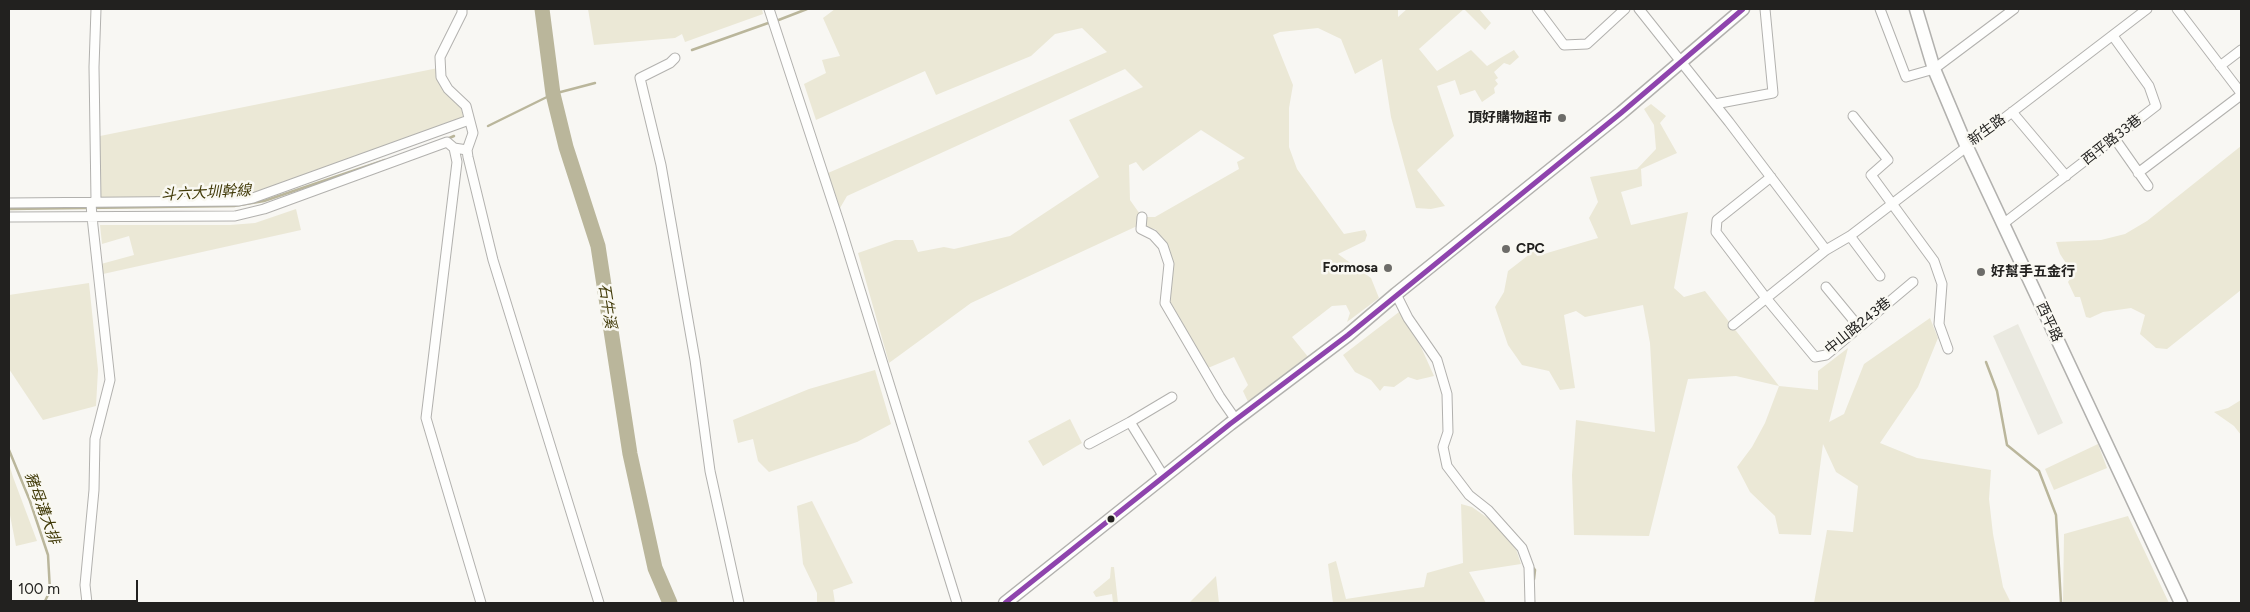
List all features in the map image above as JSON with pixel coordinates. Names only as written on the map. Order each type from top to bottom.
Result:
[{"type":"main road","points":[[1005,603],[1236,420],[1348,336],[1396,294],[1622,112],[1743,9]]},
{"type":"main road","name":"西平路","points":[[1916,9],[1934,69],[1966,145],[2181,603]]},
{"type":"street","points":[[87,603],[86,586],[96,439],[110,380],[92,217],[92,203],[96,200],[94,67],[96,9]]},
{"type":"street","points":[[462,9],[462,13],[440,58],[441,77],[448,89],[466,106],[473,133],[468,148],[494,260],[599,603]]},
{"type":"street","points":[[1537,9],[1564,46],[1587,44],[1625,9]]},
{"type":"street","points":[[1639,9],[1715,104],[1826,250],[1733,325]]},
{"type":"street","points":[[1715,104],[1773,93],[1765,9]]},
{"type":"street","points":[[1880,9],[1906,77],[1934,69],[2014,9]]},
{"type":"street","name":"新生路","points":[[1826,250],[1850,236],[2056,76],[2113,36],[2147,9]]},
{"type":"street","points":[[2138,173],[2241,94],[2177,9]]},
{"type":"street","points":[[770,11],[840,225],[957,603]]},
{"type":"street","name":"西平路33巷","points":[[2003,224],[2156,106],[2149,86],[2113,36]]},
{"type":"street","points":[[2220,66],[2241,50]]},
{"type":"street","points":[[675,58],[670,63],[640,78],[661,165],[696,360],[710,471],[739,603]]},
{"type":"street","points":[[2012,112],[2066,176]]},
{"type":"street","points":[[1853,116],[1888,160],[1871,175],[1934,260],[1942,284],[1939,324],[1948,349]]},
{"type":"street","points":[[9,203],[238,201],[266,193],[469,120]]},
{"type":"street","points":[[2115,139],[2148,186]]},
{"type":"street","points":[[9,218],[235,216],[264,209],[447,142],[454,148],[457,162],[426,418],[481,603]]},
{"type":"street","points":[[454,148],[468,148]]},
{"type":"street","name":"中山路243巷","points":[[1770,177],[1717,220],[1716,228],[1720,239],[1815,356],[1826,355],[1913,282]]},
{"type":"street","points":[[1142,217],[1140,229],[1153,235],[1163,246],[1169,264],[1165,303],[1220,397],[1236,420]]},
{"type":"street","points":[[1850,236],[1880,276]]},
{"type":"street","points":[[1826,287],[1859,327]]},
{"type":"street","points":[[1396,294],[1408,318],[1437,360],[1447,394],[1448,432],[1443,447],[1447,466],[1469,495],[1488,510],[1522,548],[1528,567],[1530,603]]},
{"type":"street","points":[[1089,444],[1172,396]]},
{"type":"street","points":[[1130,422],[1164,477]]},
{"type":"shaded area","points":[[588,9],[762,9],[763,14],[685,42],[682,34],[675,38],[594,45]]},
{"type":"shaded area","points":[[835,9],[1398,9],[1398,17],[1407,9],[1464,9],[1419,49],[1437,71],[1471,50],[1487,66],[1514,50],[1519,57],[1510,65],[1504,63],[1494,72],[1498,78],[1495,80],[1498,84],[1494,88],[1495,93],[1482,102],[1475,90],[1460,95],[1455,80],[1437,86],[1454,136],[1417,170],[1445,206],[1431,209],[1416,208],[1391,117],[1382,59],[1355,74],[1341,39],[1318,28],[1280,32],[1273,35],[1293,85],[1289,108],[1289,147],[1297,169],[1344,234],[1365,230],[1367,235],[1365,241],[1338,254],[1371,278],[1379,298],[1347,322],[1350,313],[1346,305],[1332,306],[1292,337],[1309,358],[1249,404],[1243,391],[1248,385],[1234,357],[1208,368],[1170,301],[1173,264],[1167,243],[1155,229],[1135,227],[971,303],[889,363],[858,253],[895,240],[913,240],[918,252],[944,247],[954,249],[1010,236],[1099,177],[1069,120],[1143,87],[1125,69],[847,196],[840,208],[828,173],[1107,52],[1082,28],[1055,34],[1031,56],[936,95],[925,71],[816,120],[804,84],[826,73],[822,60],[840,56],[823,18]],"holes":[[[1201,130],[1245,158],[1237,162],[1239,169],[1155,217],[1142,217],[1130,200],[1129,165],[1136,162],[1143,171]]]},
{"type":"shaded area","points":[[1464,9],[1479,9],[1491,23],[1485,30]]},
{"type":"shaded area","points":[[438,68],[452,95],[467,105],[469,120],[363,153],[257,194],[231,198],[100,201],[100,136]]},
{"type":"shaded area","points":[[1651,104],[1666,116],[1660,123],[1677,153],[1641,169],[1642,186],[1621,192],[1631,225],[1688,212],[1674,288],[1684,297],[1705,291],[1779,386],[1736,376],[1688,379],[1649,536],[1574,535],[1572,475],[1576,420],[1655,432],[1650,343],[1643,305],[1585,317],[1576,311],[1564,315],[1575,388],[1560,390],[1549,371],[1522,365],[1508,345],[1495,307],[1504,292],[1508,271],[1535,250],[1537,256],[1598,238],[1589,218],[1598,202],[1590,177],[1637,169],[1656,149],[1654,125],[1644,109]]},
{"type":"shaded area","points":[[2241,146],[2241,290],[2167,349],[2156,348],[2140,334],[2145,315],[2131,308],[2103,312],[2090,318],[2086,317],[2080,297],[2075,297],[2068,282],[2073,274],[2060,254],[2056,242],[2101,240],[2125,234],[2147,221]]},
{"type":"shaded area","points":[[296,209],[301,230],[103,274],[101,264],[134,255],[129,236],[102,244],[100,225],[230,225],[255,223]]},
{"type":"shaded area","points":[[89,283],[98,370],[96,406],[43,420],[9,369],[9,295]]},
{"type":"shaded area","points":[[1399,312],[1421,347],[1434,376],[1417,380],[1408,377],[1394,387],[1384,386],[1380,391],[1371,380],[1355,372],[1343,355]]},
{"type":"shaded area","points":[[1930,318],[1938,338],[1918,387],[1880,443],[1917,458],[1991,470],[1989,499],[1993,534],[2003,587],[2011,603],[1814,603],[1827,530],[1853,532],[1858,486],[1836,472],[1823,444],[1811,535],[1779,534],[1775,516],[1750,492],[1737,467],[1752,447],[1765,423],[1779,386],[1818,390],[1818,371],[1848,348],[1829,422],[1844,414],[1864,364]]},
{"type":"shaded area","points":[[2018,324],[2063,423],[2038,435],[1993,336]]},
{"type":"shaded area","points":[[875,370],[891,424],[857,442],[769,472],[758,461],[753,439],[738,443],[733,420],[809,389]]},
{"type":"shaded area","points":[[2241,400],[2241,435],[2234,426],[2214,412],[2228,408]]},
{"type":"shaded area","points":[[1070,419],[1082,443],[1043,466],[1028,441]]},
{"type":"shaded area","points":[[2098,444],[2107,468],[2054,490],[2045,469]]},
{"type":"shaded area","points":[[9,464],[37,541],[16,546],[9,510]]},
{"type":"shaded area","points":[[812,501],[853,583],[833,590],[835,603],[817,603],[817,593],[803,564],[797,506]]},
{"type":"shaded area","points":[[1461,504],[1472,507],[1492,521],[1516,549],[1521,564],[1469,572],[1486,603],[1333,603],[1328,564],[1336,561],[1346,599],[1424,587],[1427,573],[1463,563]]},
{"type":"shaded area","points":[[2128,516],[2169,603],[2063,603],[2064,534]]},
{"type":"shaded area","points":[[1111,567],[1114,567],[1118,603],[1113,603],[1112,594],[1096,597],[1093,592],[1110,578]]},
{"type":"shaded area","points":[[1216,576],[1219,603],[1189,603]]},
{"type":"waterway","name":"石牛溪","points":[[542,9],[553,94],[566,147],[598,246],[630,454],[655,568],[670,603]]},
{"type":"waterway","name":"斗六大圳幹線","points":[[776,21],[807,9]]},
{"type":"waterway","name":"斗六大圳幹線","points":[[692,50],[771,22]]},
{"type":"waterway","name":"斗六大圳幹線","points":[[488,126],[553,94],[595,83]]},
{"type":"waterway","name":"斗六大圳幹線","points":[[447,139],[454,136]]},
{"type":"waterway","name":"斗六大圳幹線","points":[[9,209],[234,206],[264,201],[385,160]]},
{"type":"waterway","points":[[1986,362],[1997,391],[2007,445],[2039,471],[2056,515],[2061,603]]},
{"type":"waterway","name":"豬母溝大排","points":[[9,450],[30,501],[48,555],[50,591],[44,603]]},
{"type":"waterway","points":[[1532,566],[1535,570],[1534,579]]},
{"type":"transit line","points":[[1005,603],[1230,424],[1348,335],[1621,113],[1743,9]]},
{"type":"place","name":"頂好購物超市","points":[[1562,118]]},
{"type":"place","name":"CPC","points":[[1506,249]]},
{"type":"place","name":"Formosa","points":[[1388,268]]},
{"type":"place","name":"好幫手五金行","points":[[1981,272]]}]
